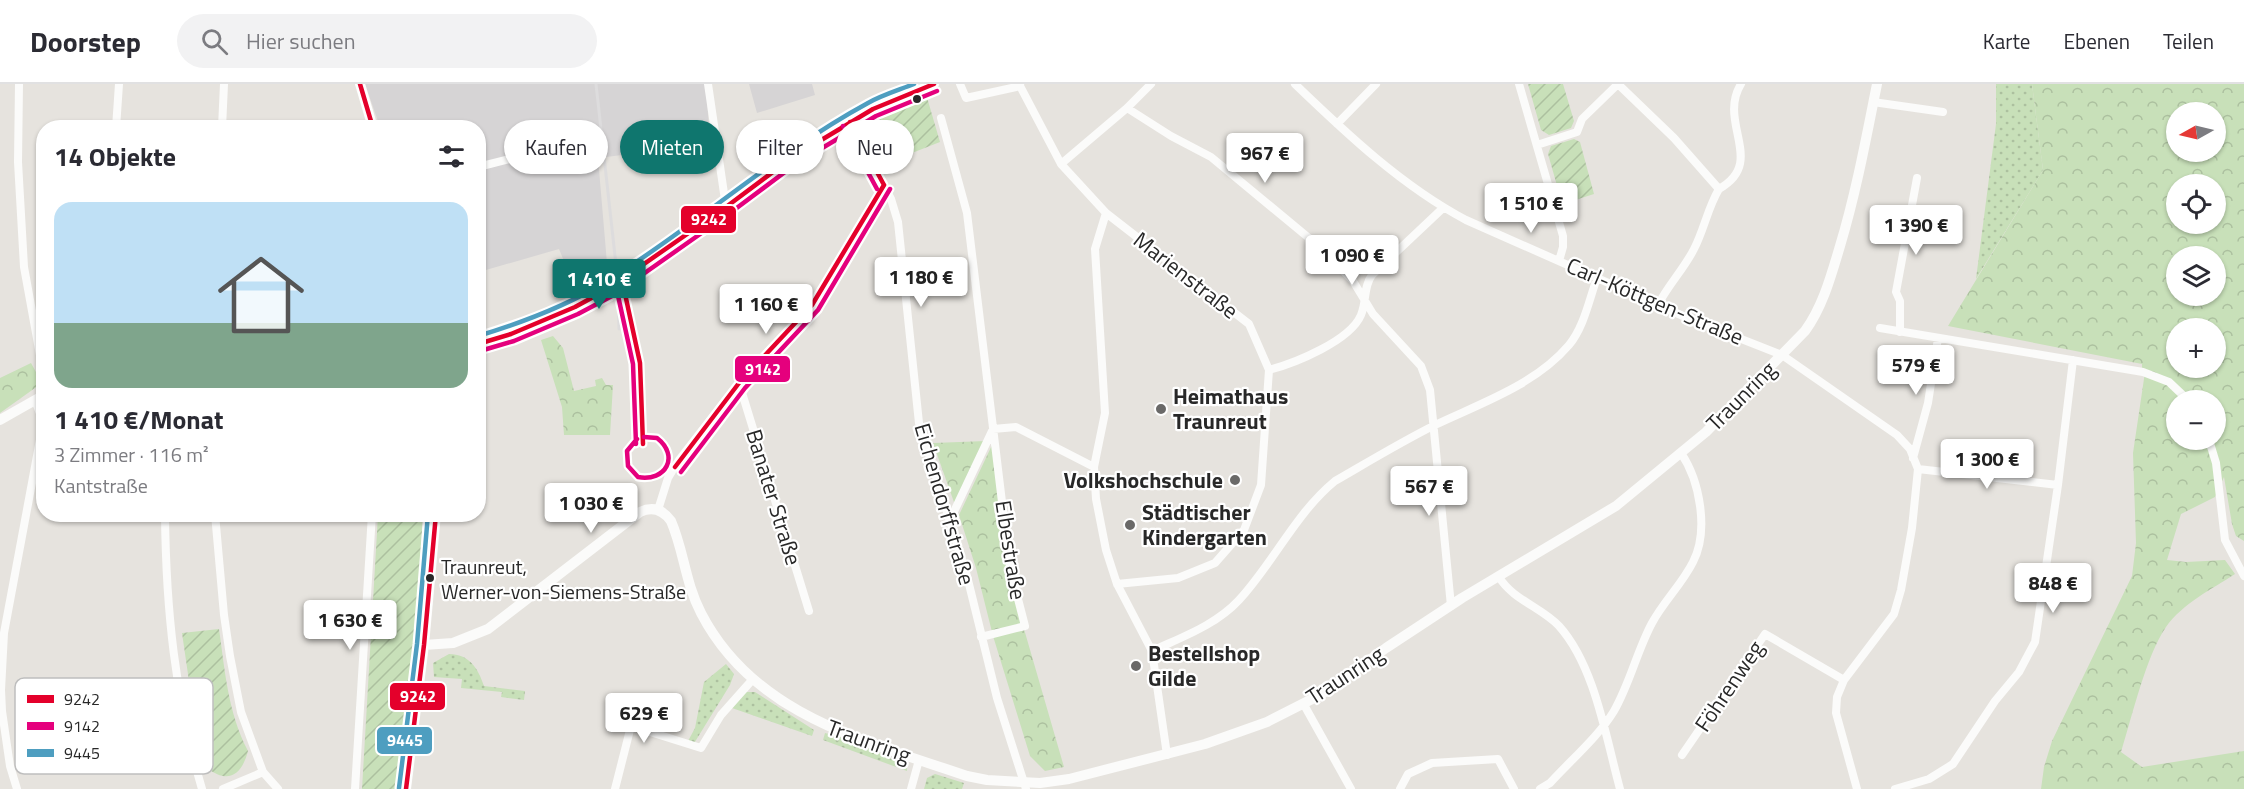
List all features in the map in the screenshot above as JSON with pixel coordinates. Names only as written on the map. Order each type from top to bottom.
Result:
[{"type":"street","points":[[19,84],[18,162],[24,267],[36,333]]},
{"type":"street","points":[[117,120],[119,84]]},
{"type":"street","points":[[222,120],[224,84]]},
{"type":"street","points":[[360,84],[371,120]]},
{"type":"street","points":[[708,84],[726,207]]},
{"type":"street","points":[[960,84],[966,98],[1020,84]]},
{"type":"street","name":"Marienstraße","points":[[1020,84],[1061,164],[1106,213],[1249,324],[1269,370],[1261,485],[1244,530],[1215,563],[1178,578],[1117,584]]},
{"type":"street","points":[[1061,164],[1127,108],[1151,84]]},
{"type":"street","name":"Carl-Köttgen-Straße","points":[[1295,84],[1374,156],[1443,208],[1658,305],[1782,355],[1897,435],[1910,448],[1918,469]]},
{"type":"street","points":[[1337,124],[1376,84]]},
{"type":"street","points":[[1519,84],[1563,236],[1559,261]]},
{"type":"street","points":[[1537,145],[1577,132],[1582,119],[1618,84],[1682,146],[1719,189]]},
{"type":"street","points":[[1658,305],[1693,252],[1719,189],[1732,180],[1741,168],[1734,105],[1741,84]]},
{"type":"street","name":"Traunring","points":[[658,510],[668,516],[674,526],[687,580],[701,613],[726,649],[753,679],[783,702],[822,725],[967,776],[1025,786],[1040,783],[1071,784],[1205,744],[1267,722],[1322,693],[1451,606],[1603,514],[1706,432],[1812,321],[1829,285],[1854,198],[1877,84]]},
{"type":"street","points":[[854,120],[895,99],[931,85]]},
{"type":"street","points":[[1873,102],[1943,112]]},
{"type":"street","points":[[1127,108],[1211,158],[1321,248],[1353,281],[1373,314],[1421,366],[1430,390],[1451,606]]},
{"type":"street","name":"Elbestraße","points":[[941,118],[967,213],[1010,568],[1025,626],[981,637]]},
{"type":"street","points":[[486,342],[511,334],[575,307],[608,289],[793,157],[836,131]]},
{"type":"street","points":[[486,165],[504,160]]},
{"type":"street","name":"Eichendorffstraße","points":[[878,174],[893,207],[902,246],[919,423],[967,576],[997,698],[1025,786]]},
{"type":"street","points":[[1900,332],[1900,301],[1896,292],[1917,178]]},
{"type":"street","points":[[424,645],[453,643],[488,629],[640,512],[648,509],[658,510],[668,478],[739,383],[812,305],[884,185]]},
{"type":"street","points":[[1269,370],[1317,352],[1349,330],[1362,314],[1367,281],[1443,208]]},
{"type":"street","points":[[1106,213],[1095,249],[1105,413],[1094,467],[1096,499],[1106,550],[1117,584],[1152,651],[1167,755]]},
{"type":"street","points":[[1152,651],[1198,630],[1234,604],[1262,572],[1301,515],[1335,481],[1433,426],[1510,390],[1552,361],[1577,333],[1597,278]]},
{"type":"street","points":[[1880,328],[2143,372],[2169,382],[2177,390]]},
{"type":"street","points":[[1913,458],[1928,403],[1938,338]]},
{"type":"street","points":[[1895,789],[1929,779],[1953,764],[1995,701],[2027,660],[2035,642],[2058,485],[2073,360]]},
{"type":"street","name":"Banater Straße","points":[[739,383],[809,611]]},
{"type":"street","points":[[0,420],[36,399]]},
{"type":"street","points":[[993,429],[1016,427],[1094,467]]},
{"type":"street","name":"Elbestraße","points":[[950,519],[993,429]]},
{"type":"street","points":[[2212,450],[2216,464],[2225,540],[2244,576]]},
{"type":"street","points":[[1540,789],[1550,783],[1615,710],[1652,624],[1694,561],[1701,511],[1694,475],[1681,453]]},
{"type":"street","points":[[17,789],[10,766],[1,690],[6,618],[36,460]]},
{"type":"street","points":[[1857,789],[1836,713],[1837,697],[1844,680],[1894,614],[1901,590],[1912,528],[1918,469],[2058,485]]},
{"type":"street","points":[[165,522],[166,583],[177,678]]},
{"type":"street","points":[[217,522],[224,615],[241,712],[262,772],[278,789]]},
{"type":"street","points":[[355,789],[372,522]]},
{"type":"street","points":[[406,789],[424,645],[435,522]]},
{"type":"street","points":[[1500,577],[1511,592],[1545,612],[1574,644],[1594,696],[1620,789]]},
{"type":"street","name":"Föhrenweg","points":[[1682,755],[1765,634],[1844,680]]},
{"type":"street","points":[[615,789],[631,726],[700,748],[721,716],[753,679]]},
{"type":"street","points":[[1303,703],[1351,789]]},
{"type":"street","points":[[1400,789],[1408,774],[1432,763],[1498,759],[1514,789]]},
{"type":"street","points":[[911,789],[919,760]]},
{"type":"street","points":[[223,789],[262,772]]},
{"type":"street","points":[[198,774],[202,789]]},
{"type":"shaded area","points":[[365,84],[706,84],[708,120],[620,120],[620,155],[608,157],[608,120],[504,120],[504,174],[599,174],[608,275],[577,292],[559,249],[486,270],[486,120],[378,120]]},
{"type":"shaded area","points":[[749,84],[812,84],[815,95],[757,113]]},
{"type":"green space","points":[[1528,84],[1563,84],[1574,121],[1571,128],[1549,135],[1541,130]]},
{"type":"green space","points":[[1996,84],[2032,84],[2043,170],[1976,279],[1996,124]]},
{"type":"green space","points":[[2032,84],[2244,84],[2244,541],[2236,536],[2232,524],[2224,477],[2215,497],[2181,514],[2167,560],[2186,562],[2225,560],[2235,574],[2189,604],[2166,627],[2146,670],[2121,752],[2142,767],[2244,751],[2244,789],[2041,789],[2044,767],[2052,741],[2132,576],[2136,543],[2133,453],[2145,372],[2142,371],[2142,364],[1948,326],[2043,170]]},
{"type":"green space","points":[[926,94],[940,142],[914,152],[914,120],[879,120],[883,113]]},
{"type":"green space","points":[[1574,139],[1580,142],[1594,194],[1566,203],[1568,211],[1564,210],[1548,154],[1551,146]]},
{"type":"green space","points":[[553,336],[563,348],[574,391],[596,386],[595,380],[602,378],[606,385],[613,385],[610,435],[564,435],[562,407],[541,340]]},
{"type":"green space","points":[[31,363],[36,372],[36,387],[0,413],[0,378]]},
{"type":"green space","points":[[986,441],[955,505],[933,443]]},
{"type":"green space","points":[[993,443],[1022,625],[992,632],[976,568],[959,515]]},
{"type":"green space","points":[[378,522],[423,522],[415,644],[395,789],[362,789]]},
{"type":"green space","points":[[219,629],[232,707],[248,751],[242,766],[234,774],[222,776],[213,772],[213,678],[189,678],[182,633]]},
{"type":"green space","points":[[1024,629],[1064,767],[1045,771],[1030,756],[993,636]]},
{"type":"green space","points":[[449,654],[462,656],[472,663],[484,686],[525,691],[524,700],[501,697],[502,692],[461,688],[462,679],[434,677],[433,663]]},
{"type":"green space","points":[[726,664],[734,674],[730,685],[693,745],[687,743],[695,728],[704,682]]},
{"type":"green space","points":[[745,692],[755,692],[814,730],[812,736],[732,708]]},
{"type":"green space","points":[[825,733],[847,739],[907,766],[907,771],[823,740]]},
{"type":"green space","points":[[935,774],[964,783],[962,789],[924,789],[927,778]]},
{"type":"railway","points":[[596,84],[618,283],[619,329]]},
{"type":"transit line","name":"9242","points":[[360,84],[371,120]]},
{"type":"transit line","name":"9445","points":[[486,333],[543,313],[604,283],[833,123],[873,100],[914,84]]},
{"type":"transit line","name":"9242","points":[[486,342],[511,334],[575,307],[608,289],[793,157],[873,109],[934,84]]},
{"type":"transit line","name":"9142","points":[[486,349],[514,341],[578,314],[612,296],[797,163],[876,116],[937,91]]},
{"type":"transit line","name":"9142","points":[[869,174],[877,189]]},
{"type":"transit line","name":"9242","points":[[878,174],[884,185]]},
{"type":"transit line","name":"9242","points":[[675,467],[739,383],[812,305],[884,185]]},
{"type":"transit line","name":"9142","points":[[681,472],[745,388],[818,310],[890,189]]},
{"type":"transit line","name":"9242","points":[[622,280],[640,363],[643,444]]},
{"type":"transit line","name":"9142","points":[[615,282],[633,364],[636,444]]},
{"type":"transit line","name":"9142","points":[[637,439],[627,451],[628,466],[638,477],[656,476],[667,466],[668,452],[657,438],[644,437]]},
{"type":"transit line","name":"9445","points":[[399,788],[417,644],[427,522]]},
{"type":"transit line","name":"9242","points":[[406,789],[424,645],[435,522]]},
{"type":"place","name":"Heimathaus Traunreut","points":[[1161,409]]},
{"type":"place","name":"Volkshochschule","points":[[1235,480]]},
{"type":"place","name":"Städtischer Kindergarten","points":[[1130,525]]},
{"type":"place","name":"Traunreut, Werner-von-Siemens-Straße","points":[[430,578]]},
{"type":"place","name":"Bestellshop Gilde","points":[[1136,666]]}]
